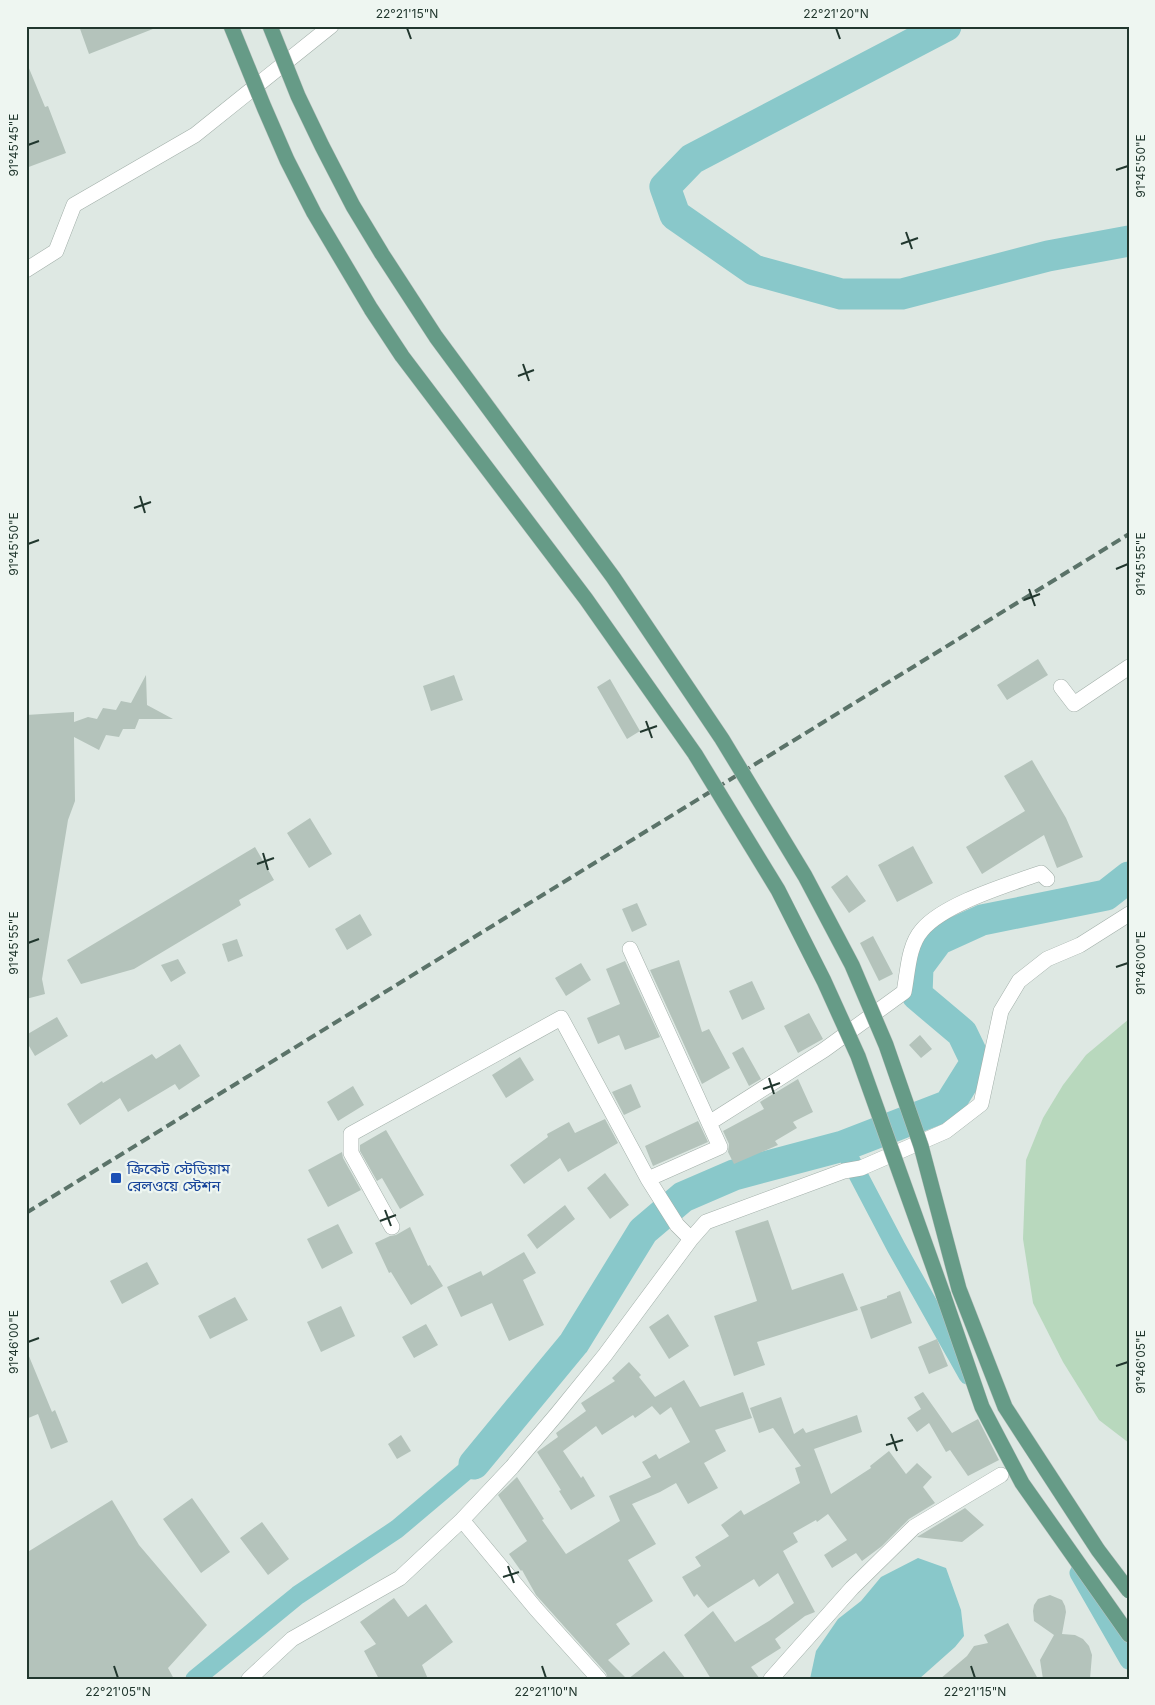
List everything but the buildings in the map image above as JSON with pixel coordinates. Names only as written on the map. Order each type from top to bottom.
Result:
[{"type":"main road","points":[[231,26],[288,160],[328,237],[370,309],[402,356],[586,599],[683,737],[778,890],[824,981],[858,1056],[982,1406],[1022,1483],[1129,1635]]},
{"type":"main road","points":[[270,26],[298,96],[322,146],[353,206],[396,278],[436,337],[618,586],[722,739],[805,876],[852,965],[886,1045],[920,1146],[959,1289],[1005,1407],[1098,1550],[1129,1591]]},
{"type":"street","points":[[26,270],[56,251],[74,205],[195,135],[331,26]]},
{"type":"street","points":[[1060,687],[1074,704],[1129,667]]},
{"type":"street","points":[[710,1123],[824,1050],[904,992],[911,953],[921,931],[936,918],[960,905],[1032,876],[1041,873],[1047,879]]},
{"type":"street","points":[[249,1679],[292,1639],[400,1578],[462,1520],[558,1414],[605,1355],[691,1239],[706,1222],[844,1171],[861,1168],[946,1131],[982,1104],[1001,1011],[1019,981],[1047,959],[1080,945],[1129,914]]},
{"type":"street","points":[[630,949],[720,1147],[648,1179]]},
{"type":"street","points":[[392,1226],[351,1153],[351,1134],[560,1018],[648,1179],[677,1224],[691,1239]]},
{"type":"street","points":[[771,1679],[852,1588],[914,1527],[1001,1475]]},
{"type":"street","points":[[462,1520],[536,1609],[599,1679]]},
{"type":"green space","points":[[1129,1019],[1129,1443],[1099,1420],[1063,1362],[1033,1303],[1023,1239],[1026,1160],[1043,1118],[1063,1085],[1086,1055]]},
{"type":"water","points":[[918,1558],[946,1568],[961,1610],[964,1636],[955,1647],[919,1679],[810,1679],[816,1651],[838,1619],[861,1601],[881,1577]]},
{"type":"waterway","points":[[946,26],[692,159],[665,187],[675,215],[754,270],[841,294],[902,294],[1048,256],[1129,241]]},
{"type":"waterway","points":[[474,1464],[574,1343],[643,1231],[683,1197],[734,1175],[843,1146],[949,1105],[976,1062],[962,1033],[917,995],[918,967],[938,940],[982,920],[1106,895],[1129,877]]},
{"type":"waterway","points":[[843,1146],[896,1247],[968,1375]]},
{"type":"waterway","points":[[195,1679],[298,1595],[397,1529],[474,1464]]},
{"type":"waterway","points":[[1079,1573],[1129,1660]]},
{"type":"railway","points":[[26,1213],[1129,534]]},
{"type":"place","name":"ক্রিকেট স্টেডিয়াম রেলওয়ে স্টেশন","points":[[116,1178]]}]
